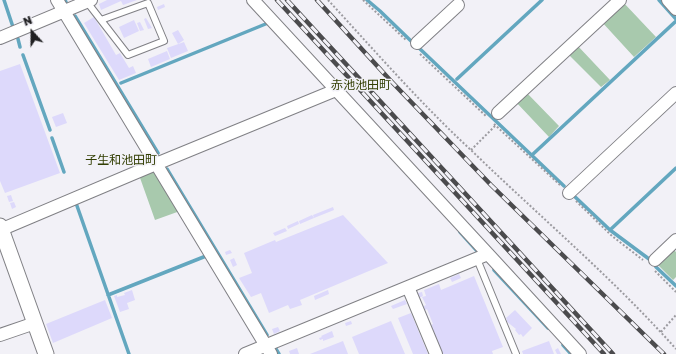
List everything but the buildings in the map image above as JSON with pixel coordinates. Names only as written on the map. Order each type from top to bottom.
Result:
[{"type":"street","points":[[57,0],[268,350]]},
{"type":"street","points":[[253,0],[580,354]]},
{"type":"street","points":[[498,113],[620,0]]},
{"type":"street","points":[[668,0],[676,9]]},
{"type":"street","points":[[0,38],[89,1]]},
{"type":"street","points":[[415,46],[459,2]]},
{"type":"street","points":[[46,354],[0,229],[336,90]]},
{"type":"street","points":[[569,193],[676,93]]},
{"type":"street","points":[[652,264],[675,245]]},
{"type":"street","points":[[245,354],[268,350],[408,287],[488,254]]},
{"type":"street","points":[[408,287],[436,354]]},
{"type":"street","points":[[0,335],[35,323]]},
{"type":"lane","points":[[89,1],[101,20],[128,56],[164,40],[148,3],[101,20]]},
{"type":"lane","points":[[477,259],[516,354]]},
{"type":"path","points":[[328,0],[441,121],[618,288],[676,349]]},
{"type":"path","points":[[363,0],[415,46],[496,126],[569,193],[612,236],[652,264],[676,292]]},
{"type":"path","points":[[471,150],[496,126]]},
{"type":"path","points":[[660,332],[676,315]]},
{"type":"green space","points":[[622,1],[656,37],[634,57],[601,21]]},
{"type":"green space","points":[[576,44],[610,80],[601,87],[567,53]]},
{"type":"green space","points":[[525,91],[559,126],[549,137],[515,101]]},
{"type":"green space","points":[[155,171],[180,211],[155,220],[139,175]]},
{"type":"green space","points":[[672,248],[676,252],[676,277],[673,280],[656,263]]},
{"type":"waterway","points":[[4,0],[13,27]]},
{"type":"waterway","points":[[367,0],[411,41]]},
{"type":"waterway","points":[[457,79],[542,0]]},
{"type":"waterway","points":[[659,0],[676,19]]},
{"type":"waterway","points":[[75,16],[158,153]]},
{"type":"waterway","points":[[532,155],[676,21]]},
{"type":"waterway","points":[[121,83],[268,23]]},
{"type":"waterway","points":[[18,39],[20,47]]},
{"type":"waterway","points":[[419,48],[564,186]]},
{"type":"waterway","points":[[23,55],[50,130]]},
{"type":"waterway","points":[[52,138],[64,172]]},
{"type":"waterway","points":[[610,230],[676,168]]},
{"type":"waterway","points":[[167,169],[267,335]]},
{"type":"waterway","points":[[572,194],[610,230],[649,259]]},
{"type":"waterway","points":[[76,203],[129,354]]},
{"type":"waterway","points":[[460,232],[478,252]]},
{"type":"waterway","points":[[108,295],[206,256]]},
{"type":"waterway","points":[[656,267],[676,286]]},
{"type":"waterway","points":[[494,270],[548,328]]},
{"type":"waterway","points":[[563,345],[571,354]]},
{"type":"waterway","points":[[276,349],[279,354]]},
{"type":"railway","points":[[277,0],[604,354]]},
{"type":"railway","points":[[287,0],[613,354]]},
{"type":"railway","points":[[317,0],[390,80],[491,185],[664,354]]},
{"type":"district","name":"赤池池田町","points":[[361,85]]},
{"type":"district","name":"子生和池田町","points":[[121,160]]}]
